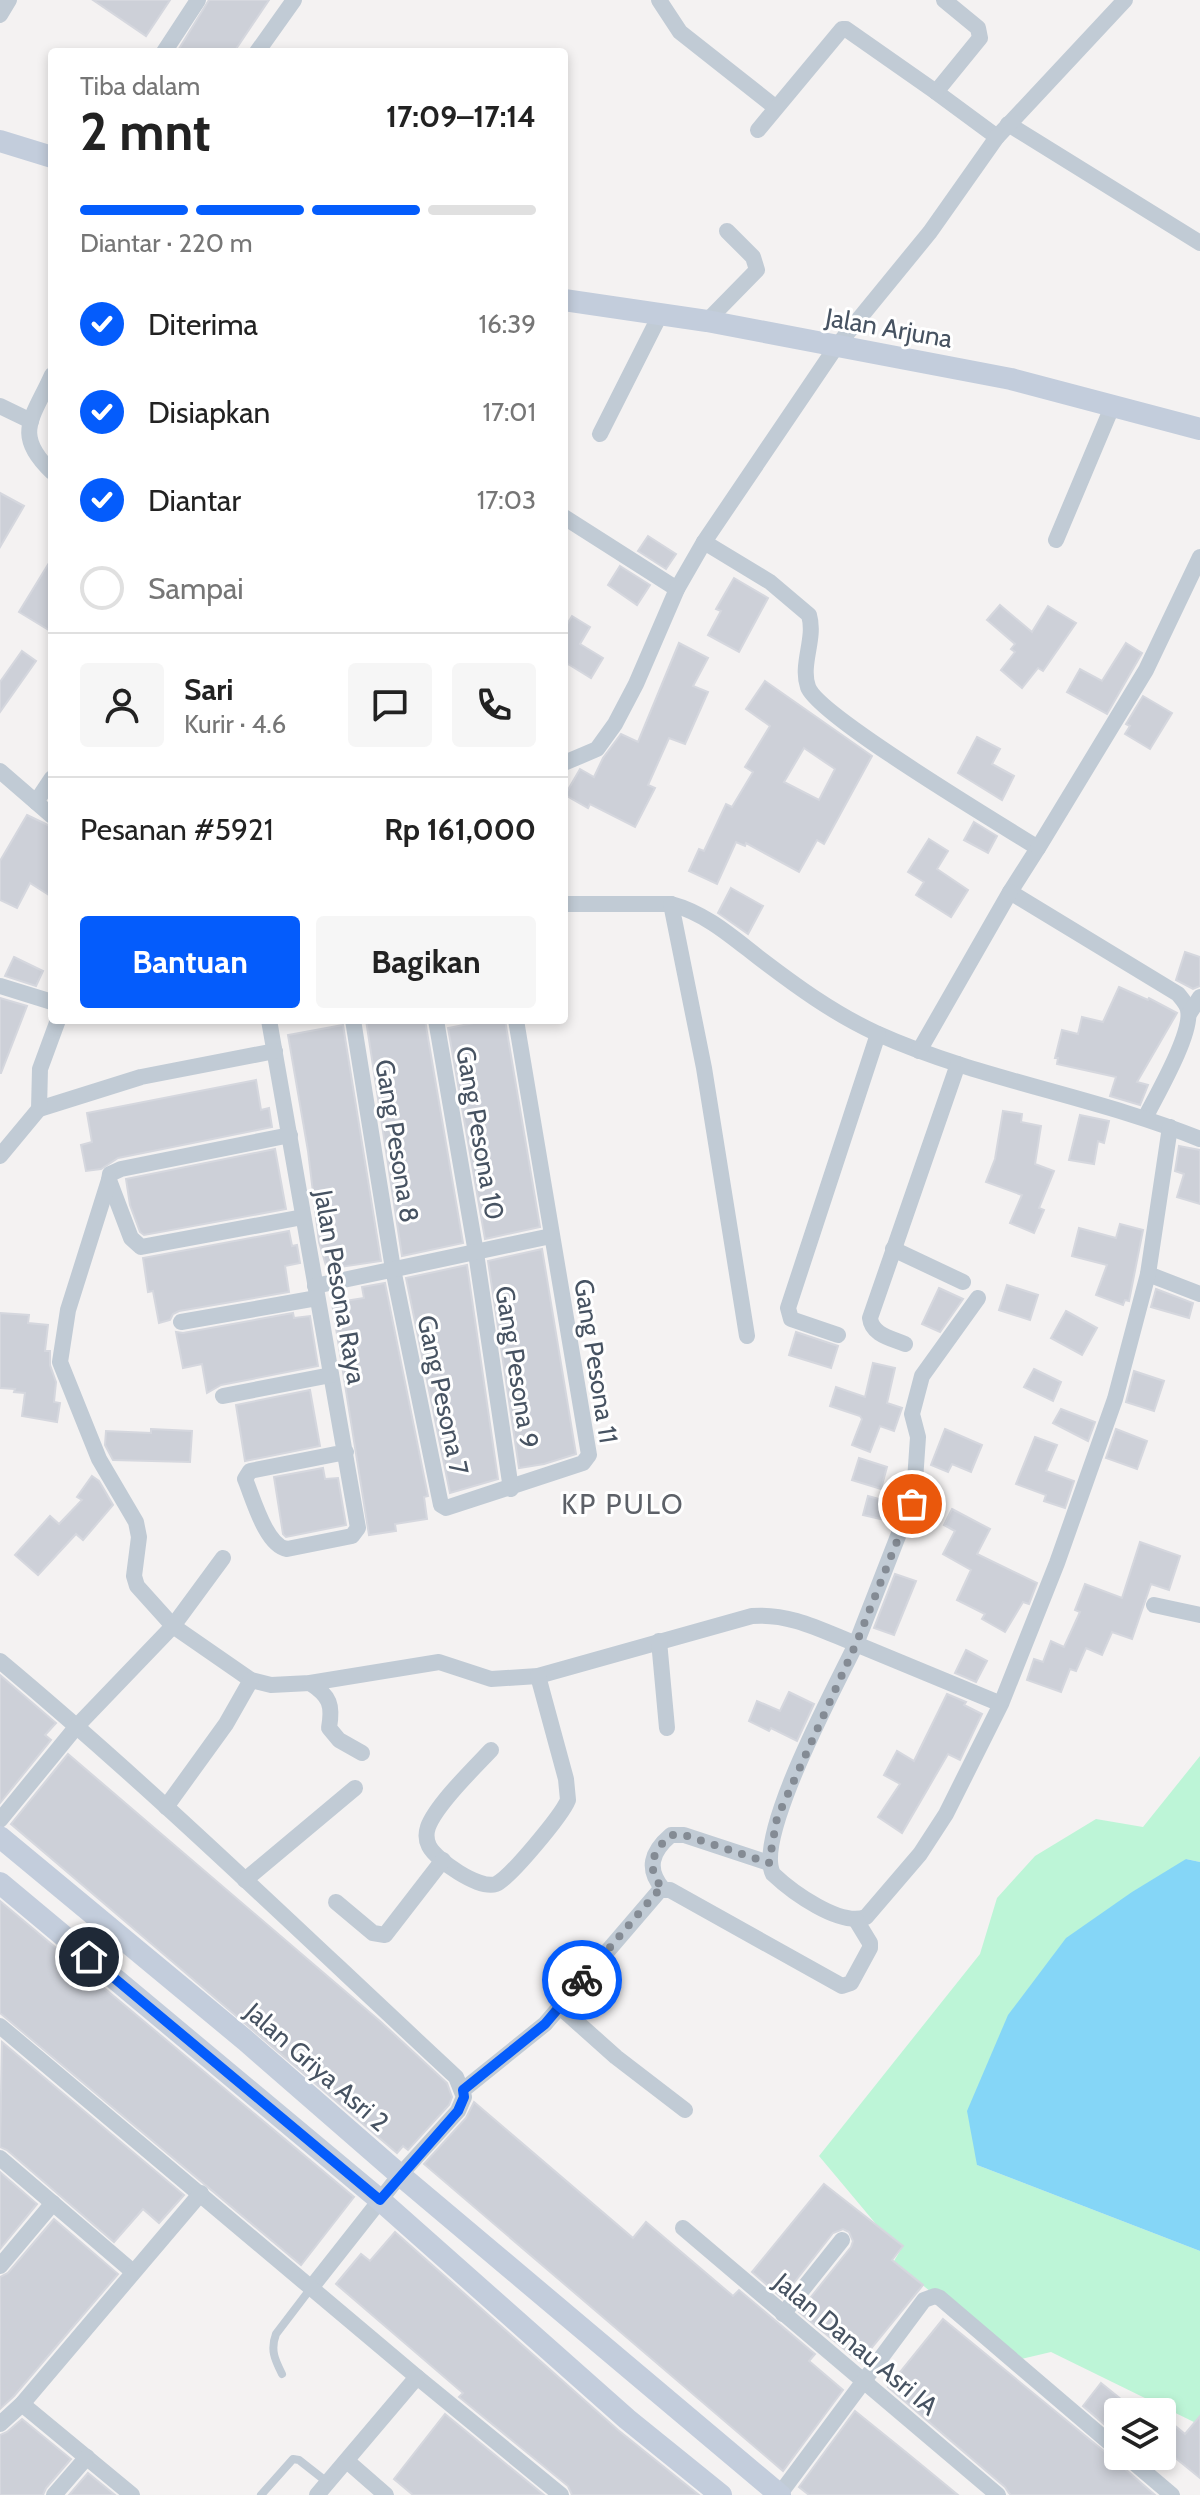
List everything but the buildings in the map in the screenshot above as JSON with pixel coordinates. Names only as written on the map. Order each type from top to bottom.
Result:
[{"type":"street","points":[[0,15],[9,0]]},
{"type":"street","points":[[167,48],[198,0]]},
{"type":"street","points":[[260,48],[294,0]]},
{"type":"street","points":[[656,0],[680,32],[775,107]]},
{"type":"street","points":[[936,92],[980,38],[978,28],[944,0]]},
{"type":"street","points":[[568,761],[597,749],[615,724],[677,589],[704,542],[836,347],[930,232],[997,137],[1125,0]]},
{"type":"street","points":[[758,130],[842,29],[846,29],[997,137]]},
{"type":"street","points":[[1008,124],[1200,243]]},
{"type":"street","points":[[0,141],[48,156]]},
{"type":"street","points":[[707,321],[757,270],[753,257],[727,231]]},
{"type":"street","name":"Jalan Arjuna","points":[[568,301],[707,321],[1011,379],[1200,429]]},
{"type":"street","points":[[600,434],[660,315]]},
{"type":"street","points":[[48,384],[31,421],[29,439],[32,450],[48,468]]},
{"type":"street","points":[[0,406],[31,421]]},
{"type":"street","points":[[1056,540],[1112,407]]},
{"type":"street","points":[[568,520],[677,589]]},
{"type":"street","points":[[704,542],[770,582],[809,615],[812,635],[807,680],[818,702],[944,789],[1038,848]]},
{"type":"street","points":[[919,1051],[1010,892],[1146,670],[1200,557]]},
{"type":"street","points":[[0,771],[48,812]]},
{"type":"street","points":[[36,802],[48,784]]},
{"type":"street","points":[[1010,892],[1178,994],[1189,1014]]},
{"type":"street","points":[[568,904],[671,904],[708,920],[816,1000],[878,1034],[958,1064],[1145,1118],[1200,1139]]},
{"type":"street","points":[[671,904],[704,1068],[747,1336]]},
{"type":"street","points":[[0,986],[48,1001]]},
{"type":"street","points":[[1145,1118],[1185,1037],[1189,1014],[1200,997]]},
{"type":"street","points":[[39,1109],[40,1069],[57,1024]]},
{"type":"street","name":"Jalan Pesona Raya","points":[[270,1024],[346,1452],[357,1531],[352,1536],[281,1548],[269,1536],[245,1479],[250,1471],[346,1452]]},
{"type":"street","name":"Gang Pesona 8","points":[[354,1024],[393,1269]]},
{"type":"street","name":"Gang Pesona 10","points":[[437,1024],[476,1253]]},
{"type":"street","points":[[181,1322],[316,1292],[393,1269],[551,1236],[517,1024]]},
{"type":"street","points":[[838,1335],[791,1319],[788,1308],[878,1034]]},
{"type":"street","points":[[0,1156],[39,1109],[141,1077],[275,1051]]},
{"type":"street","points":[[905,1344],[878,1333],[870,1322],[958,1064]]},
{"type":"street","points":[[978,1298],[922,1376],[912,1414],[918,1437],[914,1495],[856,1644],[777,1818],[769,1863],[775,1877],[819,1907],[846,1919],[866,1917],[920,1854],[946,1814],[1001,1704],[1057,1563],[1115,1399],[1148,1274],[1170,1127]]},
{"type":"street","points":[[111,1176],[290,1135]]},
{"type":"street","points":[[111,1176],[131,1238],[141,1247],[303,1217]]},
{"type":"street","points":[[111,1176],[68,1310],[60,1362],[92,1445],[136,1522],[139,1537],[135,1584],[173,1626],[251,1680],[271,1685],[310,1683],[439,1662],[491,1679],[538,1676],[752,1616],[773,1614],[793,1619],[1001,1704]]},
{"type":"street","name":"Gang Pesona 11","points":[[511,1489],[583,1463],[589,1455],[551,1236]]},
{"type":"street","points":[[893,1249],[963,1282]]},
{"type":"street","name":"Gang Pesona 9","points":[[476,1253],[511,1489]]},
{"type":"street","name":"Gang Pesona 7","points":[[393,1269],[442,1506],[449,1508],[511,1489]]},
{"type":"street","points":[[1148,1274],[1200,1294]]},
{"type":"street","points":[[223,1396],[331,1375]]},
{"type":"street","points":[[0,1820],[77,1726],[173,1626],[223,1558]]},
{"type":"street","points":[[1154,1605],[1200,1615]]},
{"type":"street","points":[[659,1641],[667,1728]]},
{"type":"street","points":[[0,1661],[77,1726],[245,1880],[456,2077],[463,2090],[464,2097],[458,2111],[400,2175],[311,2288]]},
{"type":"street","points":[[491,1750],[460,1783],[429,1824],[426,1836],[428,1845],[443,1860],[475,1883],[495,1884],[531,1849],[567,1804],[568,1788],[538,1676]]},
{"type":"street","points":[[166,1807],[226,1724],[251,1680]]},
{"type":"street","points":[[310,1683],[326,1694],[332,1712],[329,1728],[339,1740],[362,1753]]},
{"type":"street","points":[[245,1880],[355,1788]]},
{"type":"street","points":[[663,1889],[651,1867],[658,1849],[671,1835],[684,1835],[769,1863]]},
{"type":"street","name":"Jalan Griya Asri 2","points":[[0,1837],[233,2030],[780,2495]]},
{"type":"street","points":[[336,1902],[373,1933],[385,1935],[443,1860]]},
{"type":"street","points":[[0,1883],[380,2200],[627,2419],[721,2495]]},
{"type":"street","points":[[463,2090],[545,2024],[658,1891],[670,1890],[842,1986],[851,1983],[870,1948],[869,1940],[856,1920]]},
{"type":"street","points":[[560,2007],[616,2057],[685,2110]]},
{"type":"street","points":[[0,2026],[561,2495]]},
{"type":"street","points":[[0,2158],[132,2271]]},
{"type":"street","points":[[0,2424],[22,2404],[201,2193]]},
{"type":"street","points":[[0,2266],[53,2203]]},
{"type":"street","name":"Jalan Danau Asri IA","points":[[683,2228],[998,2495]]},
{"type":"street","points":[[783,2314],[842,2240]]},
{"type":"street","points":[[780,2495],[924,2300],[935,2296],[1104,2438]]},
{"type":"street","points":[[322,2489],[417,2377]]},
{"type":"street","points":[[22,2404],[132,2495]]},
{"type":"street","points":[[54,2495],[87,2457]]},
{"type":"street","points":[[347,2461],[386,2495]]},
{"type":"street","points":[[1143,2470],[1172,2495]]},
{"type":"lane","points":[[282,2374],[274,2355],[273,2342],[311,2288]]},
{"type":"lane","points":[[261,2495],[293,2459],[299,2460],[322,2489]]},
{"type":"green space","points":[[1200,1756],[1200,1862],[1186,1859],[977,2165],[1200,2251],[1200,2425],[1176,2413],[1176,2398],[1145,2398],[1051,2352],[1013,2361],[894,2261],[903,2246],[876,2224],[819,2156],[980,1954],[997,1898],[1035,1856],[1096,1819],[1143,1827]]},
{"type":"water","points":[[1186,1859],[1200,1862],[1200,2251],[977,2165],[967,2111],[1008,2015],[1066,1938]]},
{"type":"way so far","points":[[582,1980],[658,1891],[663,1889],[651,1867],[658,1849],[671,1835],[684,1835],[769,1863],[777,1818],[856,1644],[912,1504]]},
{"type":"district","name":"KP PULO","points":[[623,1504]]},
{"type":"route","points":[[89,1957],[380,2200],[458,2111],[464,2097],[463,2090],[545,2024],[582,1980]]}]
